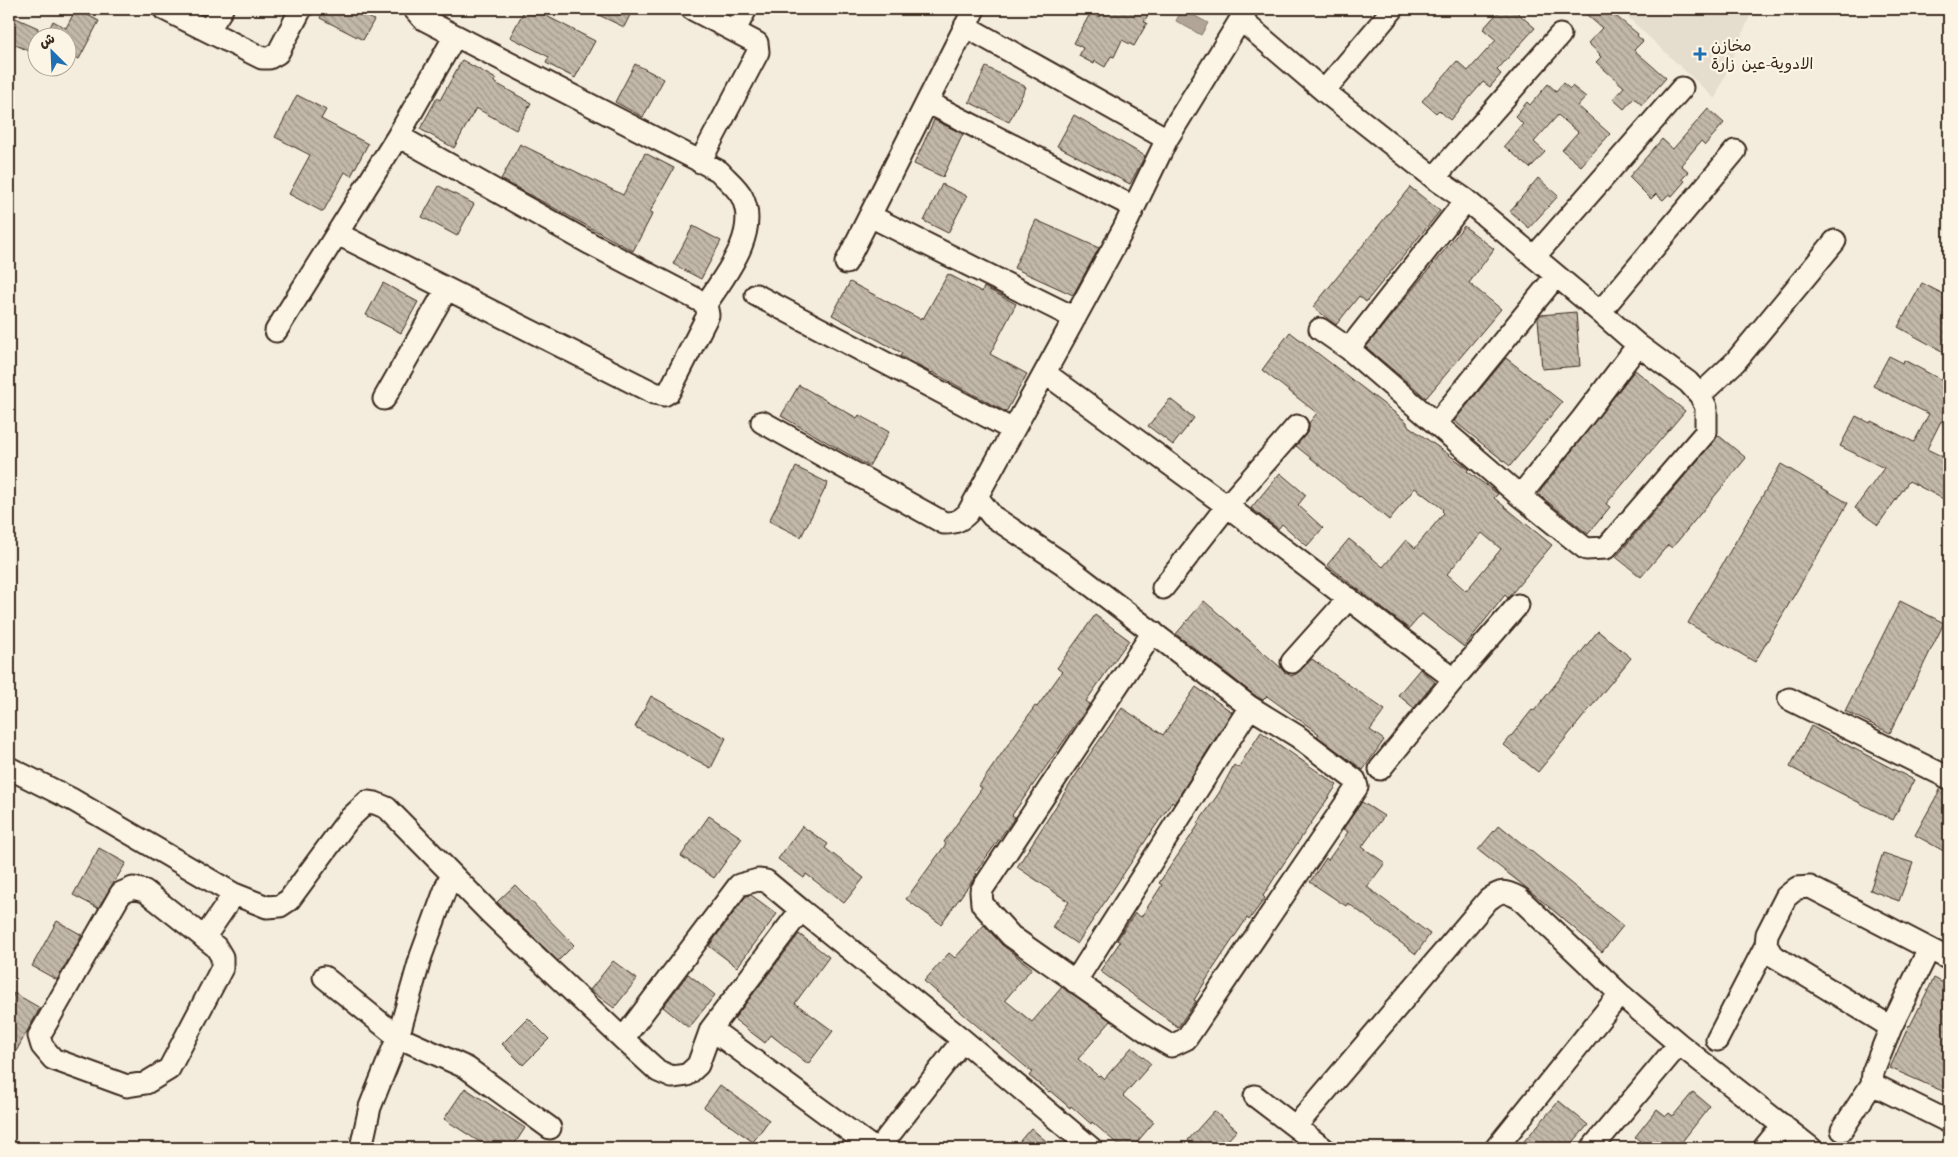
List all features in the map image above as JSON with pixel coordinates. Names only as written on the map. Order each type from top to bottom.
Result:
[{"type":"street","points":[[164,9],[262,58],[269,58],[278,53],[301,9]]},
{"type":"street","points":[[208,32],[222,9]]},
{"type":"street","points":[[338,234],[446,290],[659,395],[670,392],[708,316],[706,304],[740,252],[747,217],[741,196],[718,171],[423,19],[414,9]]},
{"type":"street","points":[[692,9],[757,43],[758,52],[700,162]]},
{"type":"street","points":[[735,30],[746,9]]},
{"type":"street","points":[[1324,90],[1393,9]]},
{"type":"street","points":[[762,422],[944,523],[961,520],[968,513],[977,497],[1124,228],[1167,140],[1244,14],[1324,90],[1434,178],[1466,200],[1638,346],[1688,382],[1700,395],[1706,407],[1706,432],[1606,548],[1586,549],[1520,496],[1349,350],[1320,328]]},
{"type":"street","points":[[846,263],[970,18],[1167,140]]},
{"type":"street","points":[[1434,178],[1560,35]]},
{"type":"street","points":[[276,331],[398,136],[455,36]]},
{"type":"street","points":[[1534,257],[1682,88]]},
{"type":"street","points":[[927,102],[1134,207]]},
{"type":"street","points":[[398,136],[590,244],[706,304]]},
{"type":"street","points":[[1600,312],[1735,151]]},
{"type":"street","points":[[1349,350],[1466,200]]},
{"type":"street","points":[[870,216],[1074,318]]},
{"type":"street","points":[[1700,395],[1735,362],[1835,241]]},
{"type":"street","points":[[1436,424],[1556,276]]},
{"type":"street","points":[[384,399],[446,290]]},
{"type":"street","points":[[756,295],[1013,430]]},
{"type":"street","points":[[1520,496],[1638,346]]},
{"type":"street","points":[[1045,373],[1227,506],[1454,678]]},
{"type":"street","points":[[1163,588],[1227,506],[1297,426]]},
{"type":"street","points":[[977,497],[992,516],[1062,563],[1153,632],[1250,707],[1304,742],[1355,780],[1357,787],[1186,1039],[1171,1046],[1149,1033],[1011,936],[982,904],[981,891],[1153,632]]},
{"type":"street","points":[[1292,662],[1349,598]]},
{"type":"street","points":[[1380,769],[1454,678],[1518,605]]},
{"type":"street","points":[[1790,699],[1949,778]]},
{"type":"street","points":[[1075,982],[1250,707]]},
{"type":"street","points":[[9,768],[73,800],[234,894],[267,907],[280,906],[289,900],[348,820],[367,802],[375,802],[387,808],[498,921],[622,1038],[658,1071],[672,1077],[687,1075],[698,1065],[711,1030],[801,910]]},
{"type":"street","points":[[360,1148],[370,1107],[398,1037],[421,956],[451,874]]},
{"type":"street","points":[[622,1038],[740,885],[758,880],[766,881],[963,1040],[1091,1148]]},
{"type":"street","points":[[1717,1040],[1766,945],[1767,934],[1786,897],[1797,888],[1810,886],[1949,959]]},
{"type":"street","points":[[133,888],[145,891],[204,938],[216,947],[222,957],[222,968],[169,1069],[146,1083],[127,1086],[53,1059],[42,1046],[39,1036],[120,893],[133,888]]},
{"type":"street","points":[[1296,1126],[1488,900],[1498,892],[1508,892],[1518,898],[1620,994],[1679,1044],[1811,1148]]},
{"type":"street","points":[[204,938],[234,894]]},
{"type":"street","points":[[1766,945],[1772,954],[1891,1027]]},
{"type":"street","points":[[1842,1130],[1872,1084],[1873,1072],[1891,1027],[1929,949]]},
{"type":"street","points":[[324,977],[398,1037],[467,1068],[550,1128]]},
{"type":"street","points":[[1496,1148],[1620,994]]},
{"type":"street","points":[[711,1030],[873,1148]]},
{"type":"street","points":[[879,1148],[963,1040]]},
{"type":"street","points":[[1592,1148],[1679,1044]]},
{"type":"street","points":[[1872,1084],[1949,1122]]},
{"type":"street","points":[[1255,1096],[1296,1126],[1319,1147]]},
{"type":"street","points":[[1764,1148],[1782,1125]]},
{"type":"shaded area","points":[[1182,9],[1208,23],[1201,35],[1176,21]]},
{"type":"shaded area","name":"مخازن الادوية-عين زارة","points":[[1619,9],[1753,9],[1715,99]]},
{"type":"building","points":[[76,9],[99,21],[79,59],[78,28],[66,28]]},
{"type":"building","points":[[324,9],[352,9],[374,20],[363,40],[320,18]]},
{"type":"building","points":[[525,9],[533,9],[595,41],[575,78],[546,63],[549,57],[510,37]]},
{"type":"building","points":[[586,9],[633,9],[624,27]]},
{"type":"building","points":[[1104,9],[1151,9],[1144,22],[1147,23],[1134,46],[1122,40],[1114,57],[1111,56],[1105,67],[1095,61],[1094,64],[1079,56],[1083,48],[1074,43],[1091,12],[1100,17]]},
{"type":"building","points":[[1501,9],[1513,9],[1535,28],[1497,70],[1501,74],[1490,87],[1483,82],[1450,120],[1439,110],[1436,113],[1422,101],[1457,61],[1468,71],[1496,40],[1483,29]]},
{"type":"building","points":[[1580,9],[1607,9],[1638,34],[1637,36],[1643,41],[1634,50],[1666,78],[1642,105],[1634,98],[1624,109],[1613,99],[1624,87],[1596,62],[1601,57],[1600,54],[1588,43],[1602,28]]},
{"type":"building","points":[[9,15],[38,28],[28,28],[28,51],[9,42]]},
{"type":"building","points":[[53,21],[66,28],[50,28]]},
{"type":"building","points":[[462,60],[496,79],[494,82],[531,103],[516,130],[476,108],[454,148],[420,129],[437,98],[440,100]]},
{"type":"building","points":[[635,64],[664,79],[643,117],[615,102]]},
{"type":"building","points":[[986,67],[1026,87],[1009,122],[969,102]]},
{"type":"building","points":[[1563,83],[1570,89],[1572,86],[1586,97],[1578,106],[1610,134],[1581,166],[1562,150],[1578,132],[1558,115],[1534,142],[1545,152],[1530,168],[1504,146],[1523,124],[1515,116],[1527,102],[1530,105],[1548,84],[1556,91]]},
{"type":"building","points":[[297,95],[326,110],[321,119],[368,144],[351,176],[345,172],[323,212],[289,194],[310,155],[275,137]]},
{"type":"building","points":[[1708,109],[1724,123],[1705,145],[1701,141],[1681,165],[1689,172],[1682,179],[1685,181],[1672,196],[1669,194],[1663,200],[1656,194],[1651,199],[1629,177],[1662,139],[1673,149]]},
{"type":"building","points":[[1074,115],[1145,156],[1130,184],[1057,146]]},
{"type":"building","points":[[934,120],[963,134],[943,177],[914,164]]},
{"type":"building","points":[[520,144],[623,195],[645,153],[674,168],[650,212],[653,213],[633,251],[501,179]]},
{"type":"building","points":[[1538,178],[1558,196],[1529,228],[1510,211]]},
{"type":"building","points":[[942,184],[967,196],[948,233],[924,221]]},
{"type":"building","points":[[439,186],[474,204],[457,236],[422,217]]},
{"type":"building","points":[[1410,187],[1440,211],[1366,302],[1359,296],[1336,325],[1313,307]]},
{"type":"building","points":[[1036,220],[1099,248],[1073,295],[1014,268]]},
{"type":"building","points":[[693,226],[721,241],[701,279],[673,264]]},
{"type":"building","points":[[1464,226],[1494,249],[1469,283],[1501,309],[1426,398],[1366,347]]},
{"type":"building","points":[[948,274],[982,292],[984,287],[1016,304],[990,354],[1027,374],[1006,412],[900,356],[902,353],[832,315],[850,282],[923,319]]},
{"type":"building","points":[[383,283],[418,302],[401,333],[366,315]]},
{"type":"building","points":[[1922,283],[1949,297],[1949,355],[1898,327]]},
{"type":"building","points":[[1576,312],[1580,366],[1542,369],[1538,318],[1540,315]]},
{"type":"building","points":[[1290,332],[1407,422],[1407,425],[1469,469],[1467,471],[1498,494],[1494,498],[1552,545],[1508,598],[1505,595],[1464,647],[1422,614],[1409,629],[1327,565],[1349,539],[1383,567],[1406,540],[1415,548],[1444,513],[1443,509],[1415,488],[1389,520],[1359,497],[1296,446],[1306,434],[1309,429],[1309,423],[1317,413],[1262,370]],"holes":[[[1482,533],[1501,549],[1466,591],[1447,574]]]},
{"type":"building","points":[[1889,356],[1903,363],[1904,360],[1949,384],[1949,425],[1941,421],[1927,449],[1949,460],[1949,502],[1909,481],[1878,525],[1855,508],[1884,468],[1840,446],[1856,416],[1870,423],[1871,421],[1914,442],[1929,414],[1873,386]]},
{"type":"building","points":[[1506,358],[1562,402],[1510,466],[1454,421]]},
{"type":"building","points":[[1635,370],[1685,411],[1606,504],[1610,507],[1588,534],[1538,494]]},
{"type":"building","points":[[799,385],[857,418],[859,415],[889,432],[869,466],[781,416]]},
{"type":"building","points":[[1170,399],[1194,418],[1173,445],[1148,426]]},
{"type":"building","points":[[1718,435],[1746,458],[1672,548],[1668,545],[1641,577],[1616,557]]},
{"type":"building","points":[[1781,464],[1848,503],[1755,662],[1688,623]]},
{"type":"building","points":[[796,467],[828,483],[801,537],[769,521]]},
{"type":"building","points":[[1280,473],[1306,495],[1298,505],[1323,528],[1307,546],[1282,524],[1278,529],[1251,508]]},
{"type":"building","points":[[1204,601],[1284,672],[1291,676],[1296,674],[1312,659],[1385,710],[1370,730],[1384,740],[1363,770],[1317,736],[1319,734],[1267,696],[1263,700],[1257,697],[1176,634]]},
{"type":"building","points":[[1900,601],[1944,623],[1890,733],[1845,711]]},
{"type":"building","points":[[1095,615],[1129,640],[1086,701],[1090,704],[1012,815],[1015,817],[941,924],[906,899],[946,844],[944,842],[982,788],[979,786],[1035,706],[1037,707],[1062,672],[1057,668]]},
{"type":"building","points":[[1598,631],[1631,658],[1538,772],[1504,745],[1532,710],[1534,711]]},
{"type":"building","points":[[1420,669],[1435,682],[1414,708],[1398,695]]},
{"type":"building","points":[[1196,687],[1232,712],[1174,804],[1172,802],[1077,944],[1052,927],[1069,902],[1017,867],[1085,761],[1122,708],[1163,735]]},
{"type":"building","points":[[651,696],[726,738],[711,768],[635,727]]},
{"type":"building","points":[[1811,726],[1914,780],[1893,820],[1790,767]]},
{"type":"building","points":[[1261,732],[1337,785],[1282,866],[1263,896],[1265,898],[1249,920],[1247,918],[1213,969],[1194,1000],[1196,1001],[1178,1027],[1100,971],[1120,942],[1117,940],[1135,913],[1141,917],[1162,885],[1159,883],[1219,793],[1234,765],[1238,768]]},
{"type":"building","points":[[1941,788],[1949,790],[1949,854],[1915,835]]},
{"type":"building","points":[[1362,802],[1384,816],[1362,847],[1385,863],[1367,887],[1430,934],[1416,954],[1348,903],[1346,906],[1310,882],[1326,858],[1328,860],[1348,832],[1343,829]]},
{"type":"building","points":[[709,816],[742,838],[714,878],[681,856]]},
{"type":"building","points":[[1499,825],[1623,926],[1602,952],[1528,889],[1478,850]]},
{"type":"building","points":[[802,826],[828,844],[825,848],[864,878],[844,903],[806,874],[804,878],[778,859]]},
{"type":"building","points":[[99,848],[126,863],[98,908],[73,895]]},
{"type":"building","points":[[1883,853],[1913,863],[1899,901],[1870,890]]},
{"type":"building","points":[[515,885],[574,945],[558,961],[497,902]]},
{"type":"building","points":[[751,895],[777,914],[737,967],[709,946],[746,896]]},
{"type":"building","points":[[57,921],[82,935],[57,980],[32,966]]},
{"type":"building","points":[[984,925],[1002,945],[1032,968],[1005,1000],[1032,1022],[1062,987],[1111,1021],[1078,1059],[1104,1079],[1132,1047],[1151,1064],[1123,1096],[1154,1122],[1132,1148],[1122,1148],[1092,1122],[1091,1124],[1071,1106],[1070,1108],[1029,1076],[1032,1072],[924,981],[949,953],[955,958]]},
{"type":"building","points":[[799,934],[829,957],[795,1003],[833,1031],[808,1064],[771,1035],[765,1043],[734,1019]]},
{"type":"building","points":[[613,961],[637,979],[614,1008],[590,990]]},
{"type":"building","points":[[688,974],[715,995],[689,1028],[663,1007]]},
{"type":"building","points":[[1934,978],[1949,986],[1949,1094],[1890,1068],[1909,1025]]},
{"type":"building","points":[[14,993],[40,1008],[9,1064],[9,1003]]},
{"type":"building","points":[[528,1018],[549,1039],[523,1065],[502,1044]]},
{"type":"building","points":[[720,1085],[769,1120],[753,1142],[704,1107]]},
{"type":"building","points":[[465,1088],[525,1128],[512,1148],[489,1148],[444,1119]]},
{"type":"building","points":[[1693,1092],[1710,1106],[1677,1148],[1634,1148],[1640,1141],[1635,1137],[1657,1109],[1666,1116],[1669,1113],[1673,1116]]},
{"type":"building","points":[[1559,1101],[1588,1125],[1568,1148],[1518,1148]]},
{"type":"building","points":[[1214,1111],[1237,1130],[1221,1148],[1197,1148],[1188,1140]]},
{"type":"building","points":[[1031,1128],[1054,1148],[1014,1148]]},
{"type":"place","name":"مخازن الادوية-عين زارة","points":[[1700,54]]}]
